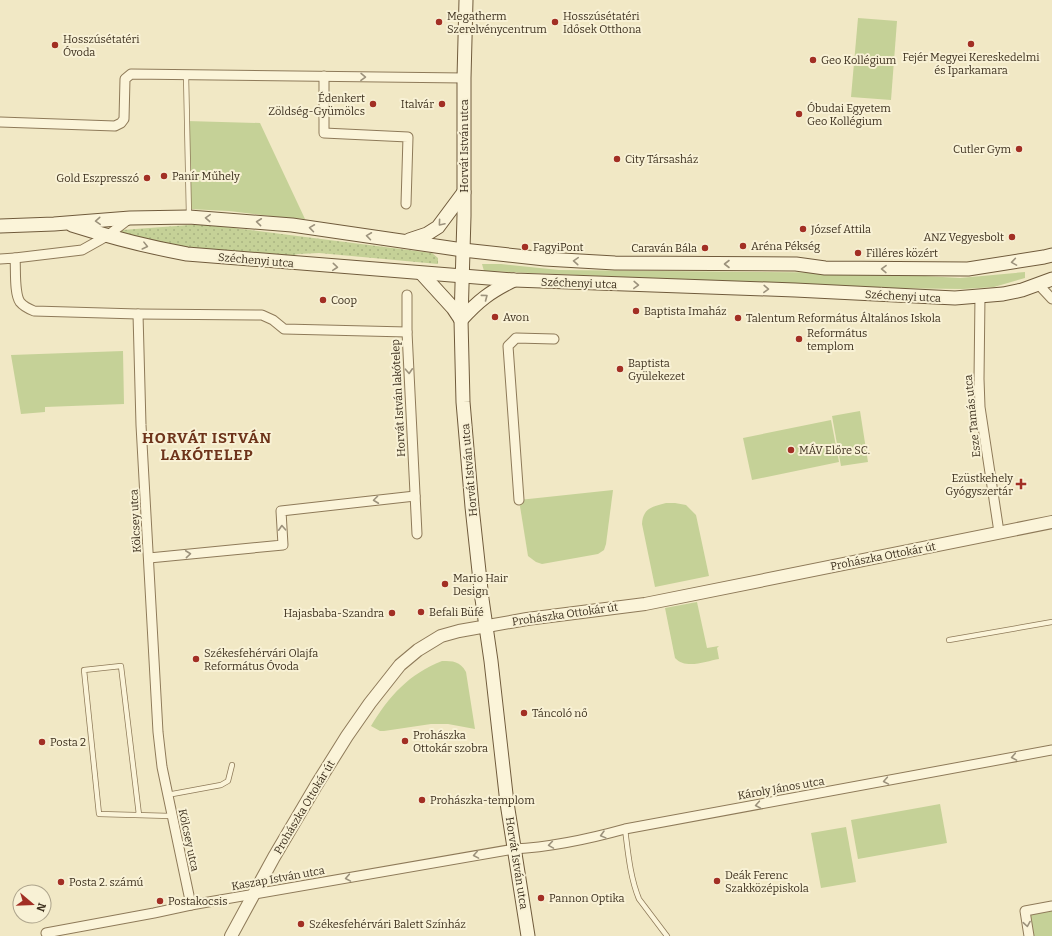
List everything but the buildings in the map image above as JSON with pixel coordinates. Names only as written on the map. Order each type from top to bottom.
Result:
[{"type":"main road","name":"Horvát István utca","points":[[466,0],[461,320],[463,402],[472,507],[486,626],[514,849],[528,936]]},
{"type":"main road","points":[[406,241],[426,234],[438,227],[464,192]]},
{"type":"main road","name":"Széchenyi utca","points":[[0,226],[130,218],[189,217],[292,225],[463,250],[615,263],[796,264],[825,268],[968,269],[1044,257],[1052,254]]},
{"type":"main road","name":"Széchenyi utca","points":[[67,223],[107,236],[158,249],[187,254],[422,274],[514,280],[795,290],[955,298],[1004,294],[1052,279]]},
{"type":"main road","points":[[422,274],[448,302],[461,320],[487,294],[514,280]]},
{"type":"street","points":[[0,122],[116,126],[124,119],[125,80],[132,74],[464,78]]},
{"type":"street","points":[[324,76],[324,133],[408,137],[406,204]]},
{"type":"street","points":[[0,259],[82,250],[107,236],[130,218]]},
{"type":"street","points":[[15,258],[17,294],[20,302],[26,308],[41,312],[138,314]]},
{"type":"street","points":[[1038,284],[1052,299]]},
{"type":"street","points":[[407,294],[407,332]]},
{"type":"street","name":"Esze Tamás utca","points":[[980,296],[980,407],[999,532]]},
{"type":"street","name":"Horvát István lakótelep","points":[[138,314],[262,315],[273,320],[284,329],[407,332],[417,534]]},
{"type":"street","name":"Kölcsey utca","points":[[138,314],[141,425],[158,732],[162,767],[171,816],[191,905]]},
{"type":"street","points":[[519,500],[508,346],[516,338],[554,339]]},
{"type":"street","points":[[149,558],[283,544],[281,511],[415,496]]},
{"type":"street","name":"Prohászka Ottokár út","points":[[230,936],[317,784],[370,703],[396,670],[418,650],[441,636],[459,631],[527,619],[645,604],[1052,522]]},
{"type":"street","name":"Károly János utca","points":[[514,849],[587,839],[625,829],[1052,750]]},
{"type":"street","name":"Kaszap István utca","points":[[46,933],[191,905],[514,849]]},
{"type":"street","points":[[1029,936],[1025,911],[1052,906]]},
{"type":"lane","points":[[186,74],[189,217]]},
{"type":"lane","points":[[949,640],[1052,622]]},
{"type":"lane","points":[[139,815],[121,666],[84,670],[99,814],[171,816]]},
{"type":"lane","points":[[167,794],[221,785],[228,780],[232,765]]},
{"type":"lane","points":[[625,829],[633,882],[636,892],[639,899],[667,936]]},
{"type":"green space","points":[[858,18],[897,21],[891,100],[851,97]]},
{"type":"green space","points":[[187,121],[260,123],[305,219],[229,211],[189,209]]},
{"type":"green space","points":[[203,224],[432,253],[438,258],[438,264],[319,253],[290,256],[206,250],[168,244],[121,233],[122,230]]},
{"type":"green space","points":[[482,264],[501,264],[559,270],[872,273],[960,278],[1025,272],[1025,278],[994,287],[963,289],[882,288],[484,271]]},
{"type":"green space","points":[[123,351],[124,404],[45,407],[45,412],[21,414],[11,355]]},
{"type":"green space","points":[[860,411],[868,462],[841,466],[832,416]]},
{"type":"green space","name":"MÁV Előre SC.","points":[[831,420],[839,462],[752,480],[743,438]]},
{"type":"green space","points":[[613,490],[604,550],[598,554],[542,564],[536,562],[528,556],[519,500]]},
{"type":"green space","points":[[666,503],[686,505],[696,515],[709,576],[655,587],[642,524],[646,511]]},
{"type":"green space","points":[[697,602],[707,648],[719,646],[717,648],[719,659],[696,664],[685,664],[675,658],[665,608]]},
{"type":"green space","points":[[442,661],[456,662],[464,668],[466,672],[475,729],[448,724],[431,724],[380,731],[371,726],[385,705],[401,687],[420,672]]},
{"type":"green space","points":[[940,804],[947,843],[858,859],[851,820]]},
{"type":"green space","points":[[846,827],[856,882],[821,888],[811,833]]},
{"type":"green space","points":[[1052,906],[1052,936],[1029,936],[1025,911]]},
{"type":"place","name":"Megatherm Szerelvénycentrum","points":[[439,22]]},
{"type":"place","name":"Hosszúsétatéri Idősek Otthona","points":[[555,22]]},
{"type":"place","name":"Fejér Megyei Kereskedelmi és Iparkamara","points":[[971,44]]},
{"type":"place","name":"Hosszúsétatéri Óvoda","points":[[55,45]]},
{"type":"place","name":"Geo Kollégium","points":[[813,60]]},
{"type":"place","name":"Édenkert Zöldség-Gyümölcs","points":[[373,104]]},
{"type":"place","name":"Italvár","points":[[442,104]]},
{"type":"place","name":"Óbudai Egyetem Geo Kollégium","points":[[799,114]]},
{"type":"place","name":"Cutler Gym","points":[[1019,149]]},
{"type":"place","name":"City Társasház","points":[[617,159]]},
{"type":"place","name":"Panír Műhely","points":[[164,176]]},
{"type":"place","name":"Gold Eszpresszó","points":[[147,178]]},
{"type":"place","name":"József Attila","points":[[803,229]]},
{"type":"place","name":"ANZ Vegyesbolt","points":[[1012,237]]},
{"type":"place","name":"Aréna Pékség","points":[[743,246]]},
{"type":"place","name":"FagyiPont","points":[[525,247]]},
{"type":"place","name":"Caraván Bála","points":[[705,248]]},
{"type":"place","name":"Filléres közért","points":[[858,253]]},
{"type":"place","name":"Coop","points":[[323,300]]},
{"type":"place","name":"Baptista Imaház","points":[[636,311]]},
{"type":"place","name":"Avon","points":[[495,317]]},
{"type":"place","name":"Talentum Református Általános Iskola","points":[[738,318]]},
{"type":"place","name":"Református templom","points":[[799,339]]},
{"type":"place","name":"Baptista Gyülekezet","points":[[620,369]]},
{"type":"place","name":"MÁV Előre SC.","points":[[791,450]]},
{"type":"place","name":"Ezüstkehely Gyógyszertár","points":[[1021,484]]},
{"type":"place","name":"Mario Hair Design","points":[[445,584]]},
{"type":"place","name":"Befali Büfé","points":[[421,612]]},
{"type":"place","name":"Hajasbaba-Szandra","points":[[392,613]]},
{"type":"place","name":"Székesfehérvári Olajfa Református Óvoda","points":[[196,659]]},
{"type":"place","name":"Táncoló nő","points":[[524,713]]},
{"type":"place","name":"Prohászka Ottokár szobra","points":[[405,741]]},
{"type":"place","name":"Posta 2","points":[[42,742]]},
{"type":"place","name":"Prohászka-templom","points":[[422,800]]},
{"type":"place","name":"Deák Ferenc Szakközépiskola","points":[[717,881]]},
{"type":"place","name":"Posta 2. számú","points":[[61,882]]},
{"type":"place","name":"Pannon Optika","points":[[541,898]]},
{"type":"place","name":"Postakocsis","points":[[160,901]]},
{"type":"place","name":"Székesfehérvári Balett Színház","points":[[301,924]]},
{"type":"district","name":"HORVÁT ISTVÁN LAKÓTELEP","points":[[207,446]]}]
